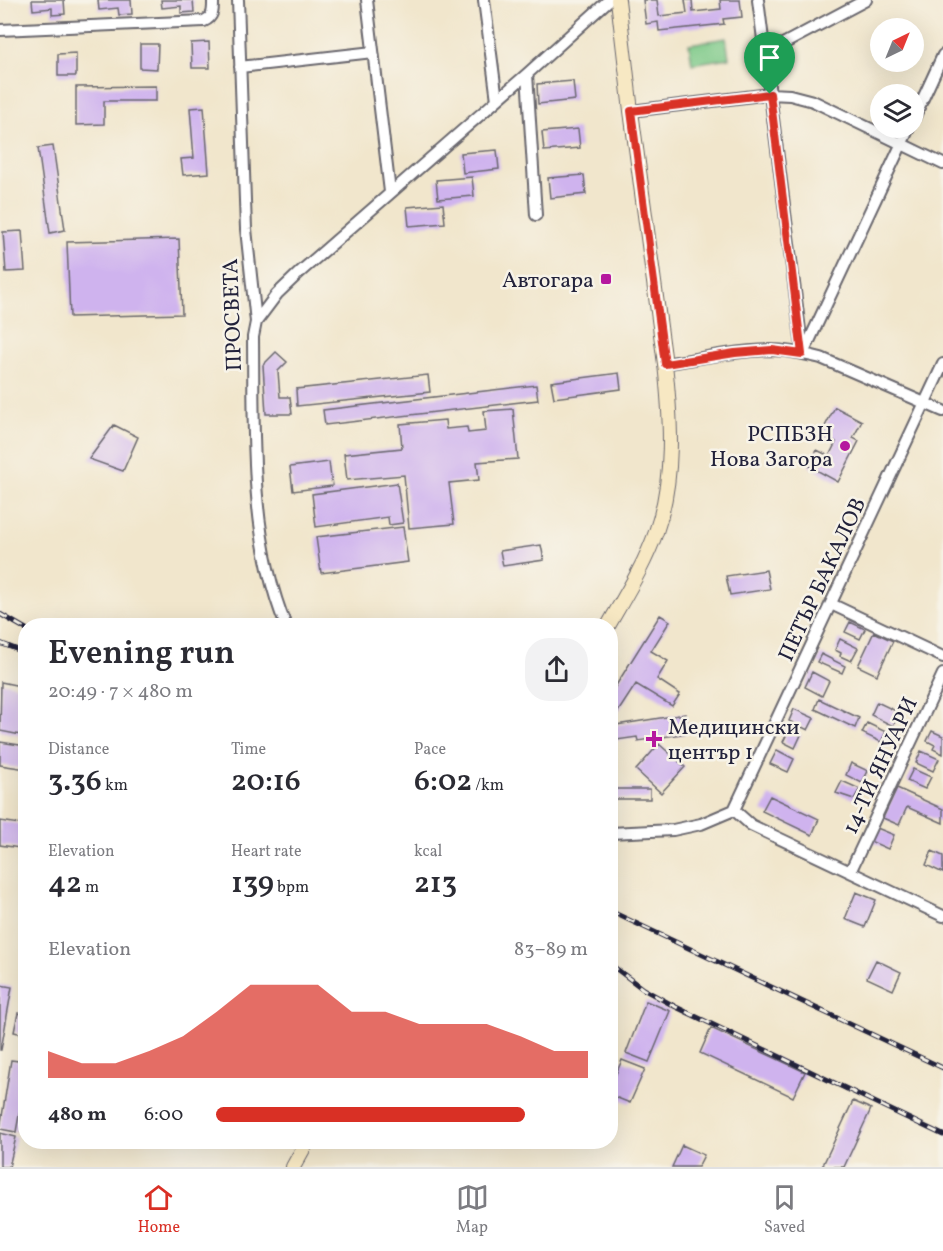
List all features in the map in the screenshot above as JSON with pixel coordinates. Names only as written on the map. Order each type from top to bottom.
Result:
[{"type":"main road","points":[[612,618],[656,532],[666,491],[670,456],[669,402],[665,364],[618,0]]},
{"type":"main road","points":[[293,1167],[303,1149]]},
{"type":"street","points":[[0,30],[204,21],[212,14],[213,0]]},
{"type":"street","name":"ПРОСВЕТА","points":[[238,0],[246,230],[256,322],[253,337],[255,476],[266,563],[274,598],[283,618]]},
{"type":"street","points":[[367,0],[390,192]]},
{"type":"street","points":[[484,0],[497,100]]},
{"type":"street","points":[[256,322],[277,294],[609,0]]},
{"type":"street","points":[[759,0],[802,354]]},
{"type":"street","points":[[766,53],[866,0]]},
{"type":"street","points":[[240,67],[373,52]]},
{"type":"street","points":[[924,96],[943,55]]},
{"type":"street","points":[[527,74],[536,215]]},
{"type":"street","points":[[631,111],[770,94],[790,95],[813,101],[943,164]]},
{"type":"street","points":[[802,354],[904,138]]},
{"type":"street","points":[[665,364],[735,353],[772,350],[802,354],[821,358],[943,411]]},
{"type":"street","name":"ПЕТЪР БАКАЛОВ","points":[[734,810],[943,364]]},
{"type":"street","points":[[831,604],[943,657]]},
{"type":"street","name":"14-ТИ ЯНУАРИ","points":[[850,872],[943,674]]},
{"type":"street","points":[[618,833],[673,830],[701,824],[734,810],[751,825],[943,916]]},
{"type":"green space","points":[[726,38],[729,58],[692,64],[689,44]]},
{"type":"building","points":[[32,0],[64,0],[65,14],[52,15],[52,8],[33,10]]},
{"type":"building","points":[[98,0],[131,0],[132,14],[119,15],[118,8],[99,10]]},
{"type":"building","points":[[161,0],[193,0],[194,12],[181,13],[181,6],[162,8]]},
{"type":"building","points":[[643,0],[657,0],[659,16],[687,13],[685,0],[692,0],[693,12],[721,9],[720,0],[740,0],[742,17],[723,19],[724,24],[659,31],[658,22],[646,24]]},
{"type":"building","points":[[209,42],[210,68],[192,68],[191,43]]},
{"type":"building","points":[[140,44],[158,44],[157,69],[140,68]]},
{"type":"building","points":[[76,53],[76,76],[58,76],[58,54]]},
{"type":"building","points":[[573,81],[575,100],[538,104],[537,84]]},
{"type":"building","points":[[156,86],[156,101],[104,101],[104,124],[76,125],[76,87]]},
{"type":"building","points":[[204,107],[209,173],[183,175],[181,159],[194,158],[190,108]]},
{"type":"building","points":[[578,129],[580,148],[544,151],[542,132]]},
{"type":"building","points":[[53,146],[65,230],[50,233],[38,148]]},
{"type":"building","points":[[497,150],[499,169],[463,173],[461,153]]},
{"type":"building","points":[[584,175],[586,194],[550,198],[548,178]]},
{"type":"building","points":[[472,177],[474,196],[438,199],[436,180]]},
{"type":"building","points":[[443,204],[445,223],[409,226],[407,207]]},
{"type":"building","points":[[22,231],[25,271],[6,272],[3,232]]},
{"type":"building","points":[[179,239],[182,314],[70,317],[67,242]]},
{"type":"building","points":[[276,352],[287,362],[278,371],[280,397],[290,397],[292,414],[266,414],[263,365]]},
{"type":"building","points":[[619,373],[621,389],[554,398],[551,382]]},
{"type":"building","points":[[428,375],[430,392],[297,406],[296,389]]},
{"type":"building","points":[[536,385],[538,400],[325,425],[323,410]]},
{"type":"building","name":"РСПБЗН Нова Загора","points":[[835,407],[862,421],[853,438],[859,441],[838,482],[809,466],[817,450],[829,456],[836,442],[821,434]]},
{"type":"building","points":[[513,409],[518,459],[477,462],[479,480],[449,483],[454,524],[409,528],[404,475],[347,480],[344,454],[402,448],[400,424],[445,420],[446,429],[467,427],[468,433],[486,431],[484,411]]},
{"type":"building","points":[[114,425],[138,437],[123,471],[89,459]]},
{"type":"building","points":[[329,462],[332,486],[293,491],[290,467]]},
{"type":"building","points":[[397,483],[403,523],[389,525],[388,517],[316,527],[312,494]]},
{"type":"building","points":[[403,527],[408,562],[321,573],[316,537]]},
{"type":"building","points":[[541,545],[544,560],[503,566],[500,551]]},
{"type":"building","points":[[766,570],[770,589],[730,595],[726,576]]},
{"type":"building","points":[[660,615],[670,621],[651,651],[668,661],[657,679],[680,694],[672,706],[636,684],[618,712],[618,682]]},
{"type":"building","points":[[850,622],[865,629],[860,639],[845,632]]},
{"type":"building","points":[[874,632],[893,641],[877,675],[858,666]]},
{"type":"building","points":[[840,639],[858,648],[851,661],[840,656],[841,653],[835,650]]},
{"type":"building","points":[[821,654],[845,666],[842,673],[817,662]]},
{"type":"building","points":[[812,672],[829,681],[822,696],[805,687]]},
{"type":"building","points":[[1,682],[18,686],[18,734],[0,731]]},
{"type":"building","points":[[819,699],[859,718],[855,728],[815,709]]},
{"type":"building","points":[[877,702],[896,711],[894,715],[897,717],[893,726],[871,715]]},
{"type":"building","points":[[794,709],[814,718],[808,730],[789,721]]},
{"type":"building","points":[[685,714],[688,733],[638,741],[637,737],[618,740],[618,725]]},
{"type":"building","points":[[867,723],[886,732],[881,742],[862,733]]},
{"type":"building","points":[[782,726],[801,735],[795,748],[783,742],[786,736],[779,733]]},
{"type":"building","points":[[932,731],[943,736],[943,754],[933,749],[935,745],[927,741]]},
{"type":"building","points":[[0,742],[18,745],[18,768],[0,765]]},
{"type":"building","points":[[659,744],[685,767],[661,793],[636,770]]},
{"type":"building","points":[[777,750],[794,759],[788,772],[770,764]]},
{"type":"building","points":[[921,751],[939,759],[933,771],[916,763]]},
{"type":"building","points":[[851,763],[868,771],[862,783],[846,775]]},
{"type":"building","points":[[913,769],[931,777],[925,789],[907,781]]},
{"type":"building","points":[[842,781],[860,789],[854,799],[836,793]]},
{"type":"building","points":[[897,788],[943,809],[943,823],[907,807],[899,825],[883,818]]},
{"type":"building","points":[[618,789],[650,789],[650,799],[618,799]]},
{"type":"building","points":[[770,796],[819,819],[812,835],[762,811]]},
{"type":"building","points":[[0,821],[18,824],[18,848],[0,845]]},
{"type":"building","points":[[877,828],[894,835],[888,849],[870,841]]},
{"type":"building","points":[[932,851],[943,856],[943,873],[926,865]]},
{"type":"building","points":[[856,892],[876,900],[865,927],[845,919]]},
{"type":"building","points":[[876,960],[901,972],[893,990],[867,978]]},
{"type":"building","points":[[0,985],[12,987],[1,1050],[0,1050]]},
{"type":"building","points":[[646,1001],[670,1011],[649,1062],[626,1053]]},
{"type":"building","points":[[18,1013],[18,1033],[14,1032]]},
{"type":"building","points":[[711,1028],[805,1072],[793,1097],[700,1053]]},
{"type":"building","points":[[11,1060],[18,1061],[16,1132],[0,1129]]},
{"type":"building","points":[[622,1060],[645,1069],[630,1103],[618,1098],[618,1069]]},
{"type":"building","points":[[853,1101],[871,1109],[844,1167],[822,1167]]},
{"type":"building","points":[[0,1133],[16,1137],[9,1167],[0,1167]]},
{"type":"building","points":[[682,1145],[704,1155],[698,1167],[672,1167]]},
{"type":"railway","points":[[0,614],[18,624]]},
{"type":"railway","points":[[0,643],[18,650]]},
{"type":"railway","points":[[618,915],[943,1068]]},
{"type":"railway","points":[[618,970],[643,989],[676,1007],[943,1135]]},
{"type":"place","name":"Автогара","points":[[606,279]]},
{"type":"place","name":"РСПБЗН Нова Загора","points":[[845,446]]},
{"type":"place","name":"Медицински център 1","points":[[654,739]]},
{"type":"route","points":[[770,94],[802,354],[772,350],[735,353],[665,364],[631,111],[770,94]]}]
